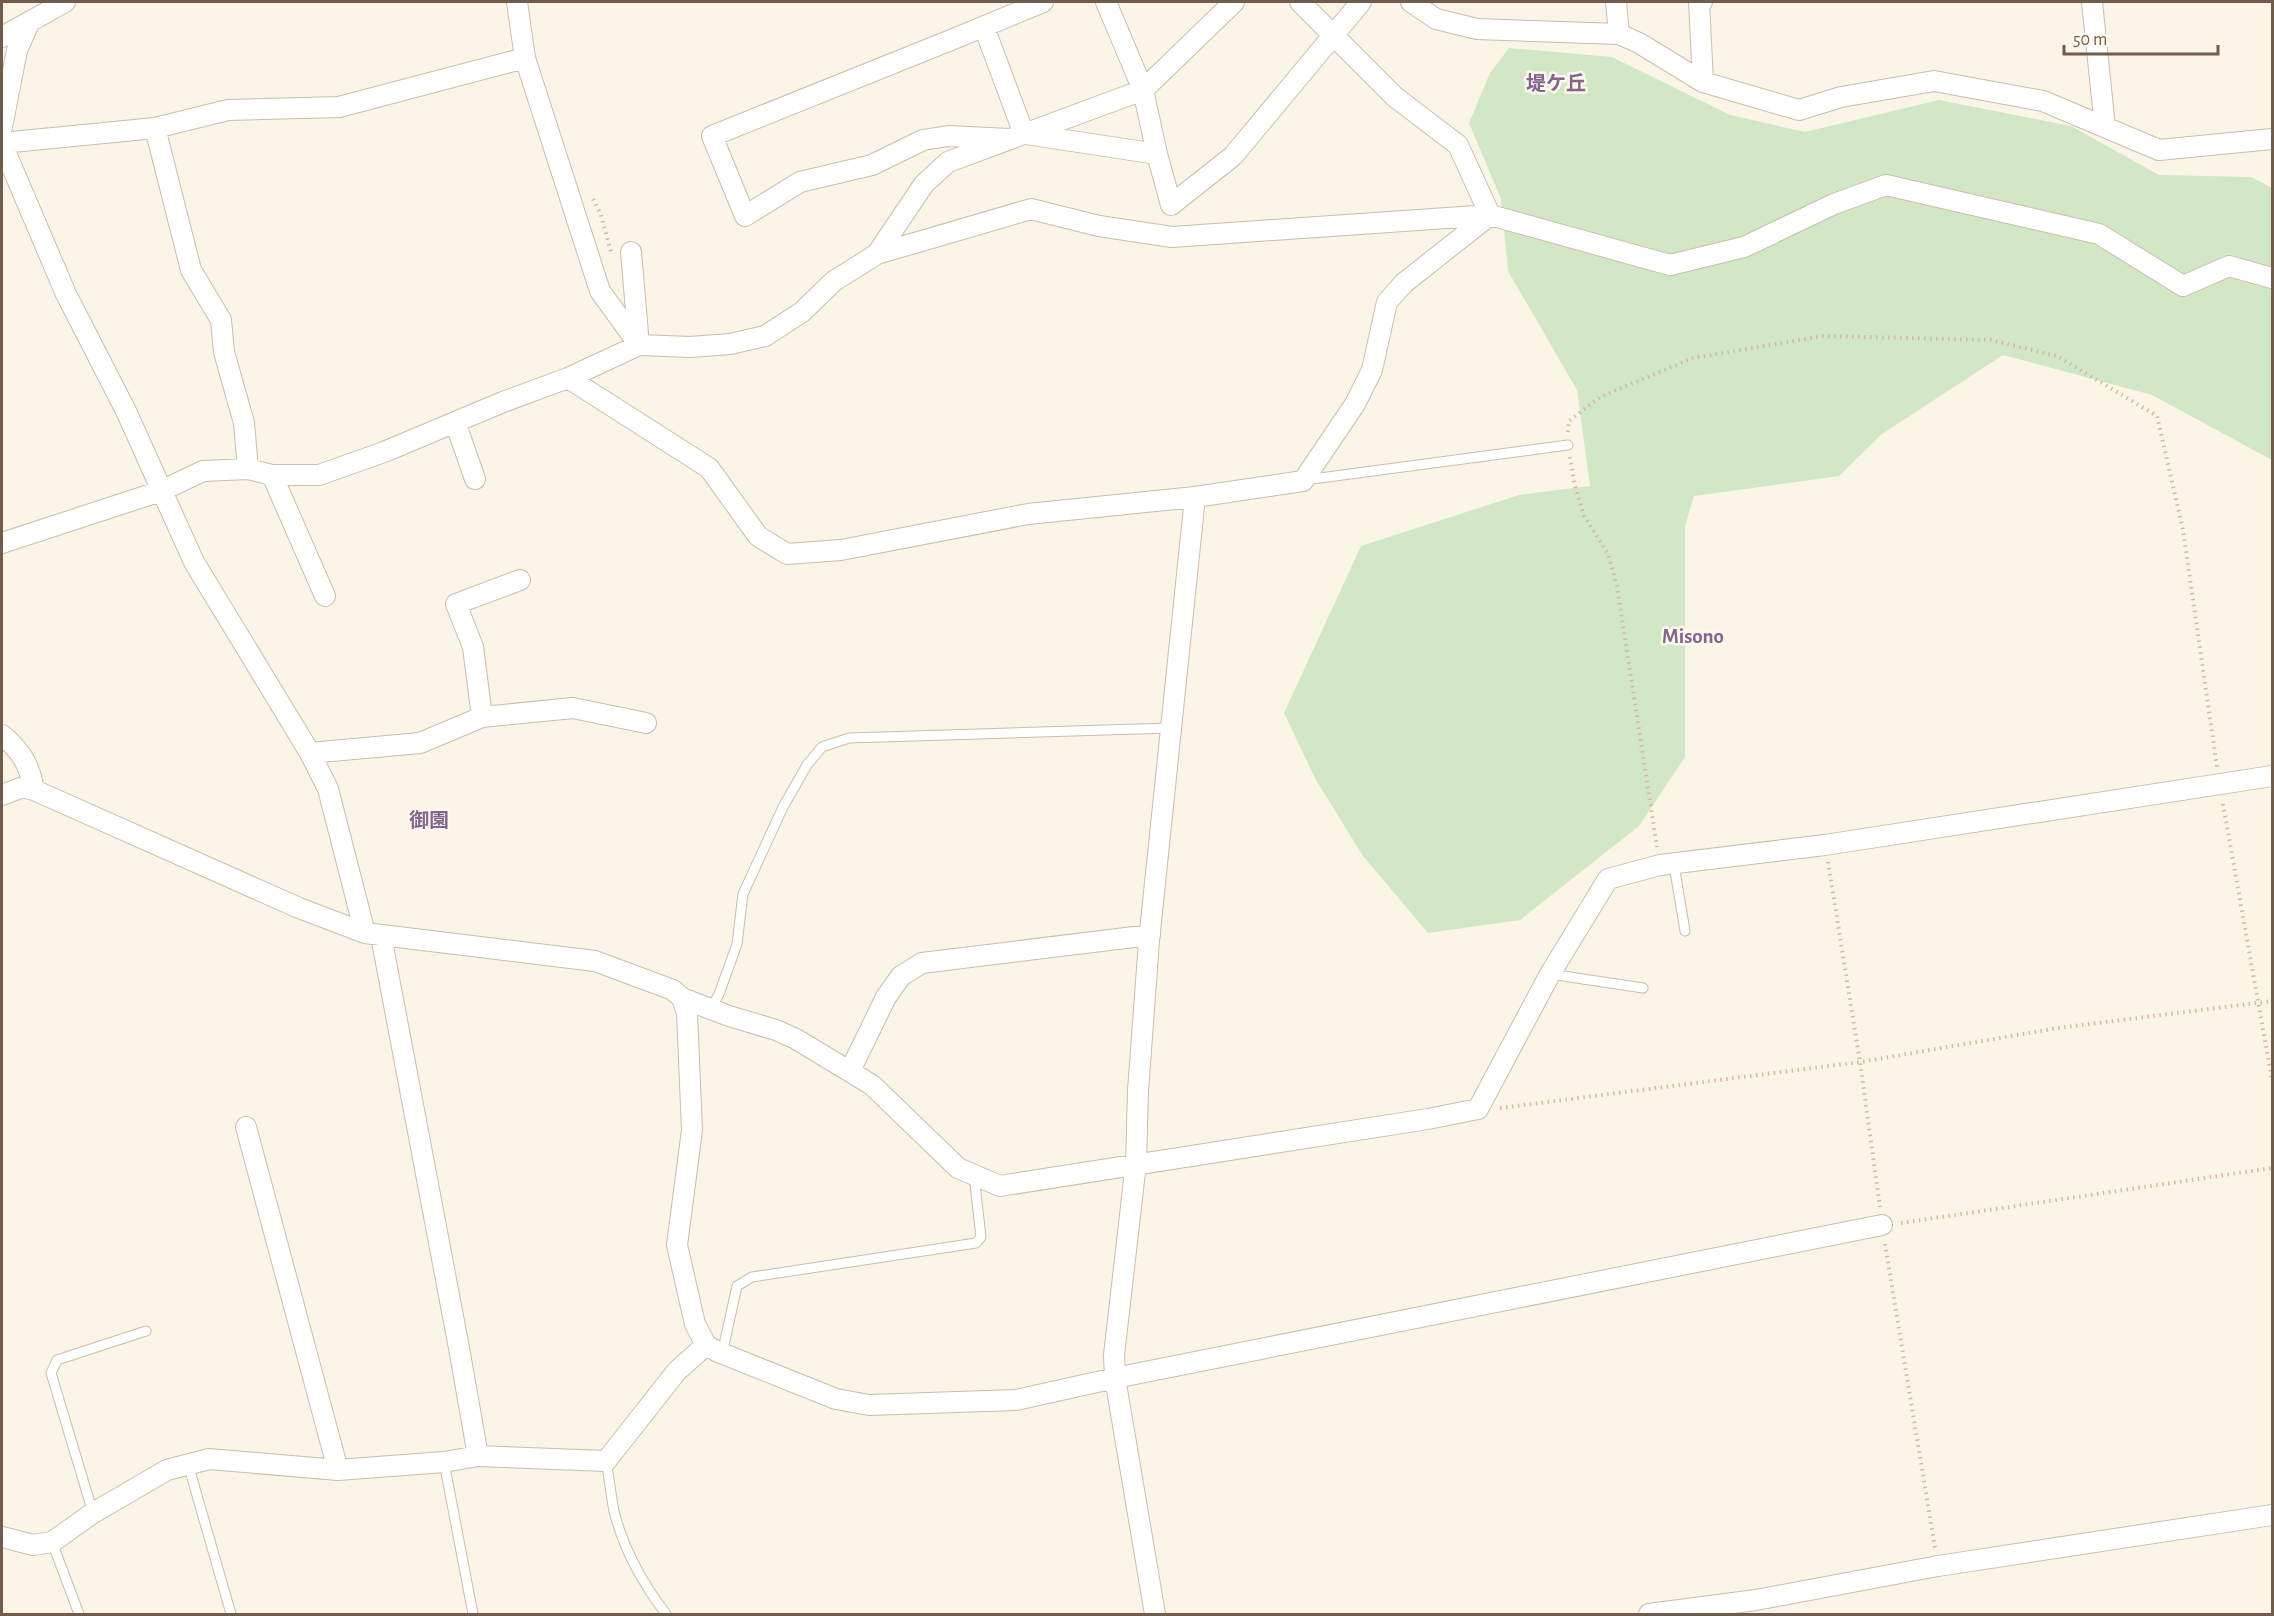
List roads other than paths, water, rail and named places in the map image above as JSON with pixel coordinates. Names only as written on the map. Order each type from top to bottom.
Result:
[{"type":"street","points":[[2,37],[39,12],[65,2]]},
{"type":"street","points":[[517,2],[525,58],[600,291],[639,345]]},
{"type":"street","points":[[1043,2],[712,136],[746,216],[800,182],[872,165],[923,140],[948,136],[1016,136],[1157,154]]},
{"type":"street","points":[[1106,2],[1143,90],[1170,205],[1172,237]]},
{"type":"street","points":[[877,255],[924,184],[948,162],[1143,90],[1234,2]]},
{"type":"street","points":[[1300,2],[1395,97],[1458,146],[1490,215]]},
{"type":"street","points":[[1170,205],[1233,156],[1361,2]]},
{"type":"street","points":[[1411,2],[1436,19],[1477,29],[1619,34],[1703,82],[1799,110],[1841,97],[1934,81],[2043,101],[2159,150],[2272,139]]},
{"type":"street","points":[[1616,2],[1619,34]]},
{"type":"street","points":[[1700,2],[1703,82]]},
{"type":"street","points":[[2092,2],[2105,127]]},
{"type":"street","points":[[2,127],[17,51],[39,12]]},
{"type":"street","points":[[984,27],[1016,136]]},
{"type":"street","points":[[478,1456],[459,1348],[373,934],[328,789],[310,753],[194,562],[160,491],[126,411],[66,294],[2,144],[155,128],[228,110],[339,107],[525,58]]},
{"type":"street","points":[[155,128],[191,270],[221,320],[224,352],[244,423],[248,469]]},
{"type":"street","points":[[2,543],[160,491],[203,471],[248,469],[272,474],[320,475],[384,452],[568,378],[639,345],[730,344],[765,336],[802,312],[834,281],[877,255],[1031,209],[1099,226],[1172,237],[1490,215],[1670,265],[1744,247],[1834,204],[1886,185],[2099,234],[2183,286],[2229,266],[2272,278]]},
{"type":"street","points":[[568,378],[709,468],[758,536],[787,554],[841,550],[1028,514],[1195,497],[1303,481],[1355,404],[1372,370],[1387,302],[1404,284],[1490,215]]},
{"type":"street","points":[[631,252],[639,345]]},
{"type":"street","points":[[455,422],[475,479]]},
{"type":"street","points":[[272,474],[325,596]]},
{"type":"street","points":[[1155,1614],[1115,1378],[1114,1355],[1136,1163],[1138,1091],[1150,935],[1195,497]]},
{"type":"street","points":[[482,717],[473,647],[456,604],[520,580]]},
{"type":"street","points":[[310,753],[420,743],[482,717],[573,708],[646,723]]},
{"type":"street","points":[[2,735],[14,746],[31,771],[34,790]]},
{"type":"street","points":[[2,795],[23,787],[34,790],[299,908],[373,934],[595,961],[674,990],[682,998],[796,1039],[850,1071],[872,1085],[958,1168],[1000,1185],[1428,1119],[1478,1109],[1550,974],[1608,879],[1667,865],[1825,845],[2272,776]]},
{"type":"street","points":[[850,1071],[886,997],[901,976],[922,963],[1150,935]]},
{"type":"street","points":[[682,998],[687,1013],[692,1130],[677,1245],[694,1324],[714,1349],[836,1399],[868,1405],[1016,1400],[1115,1378],[1882,1225]]},
{"type":"street","points":[[246,1127],[338,1470]]},
{"type":"street","points":[[2,1537],[33,1545],[52,1542],[93,1513],[167,1470],[209,1459],[338,1470],[444,1462],[478,1456],[606,1461],[677,1371],[714,1349]]},
{"type":"street","points":[[1649,1614],[1756,1600],[1938,1566],[2272,1515]]},
{"type":"lane","points":[[1303,481],[1568,445]]},
{"type":"lane","points":[[711,1009],[719,994],[737,944],[743,894],[783,807],[807,765],[822,747],[849,738],[1170,728]]},
{"type":"lane","points":[[1667,865],[1685,931]]},
{"type":"lane","points":[[1550,974],[1643,988]]},
{"type":"lane","points":[[714,1349],[737,1286],[752,1277],[976,1243],[981,1237],[974,1175]]},
{"type":"lane","points":[[93,1513],[51,1373],[57,1360],[146,1331]]},
{"type":"lane","points":[[606,1461],[615,1513],[632,1558],[654,1599],[666,1614]]},
{"type":"lane","points":[[444,1462],[473,1614]]},
{"type":"lane","points":[[188,1464],[231,1614]]},
{"type":"lane","points":[[52,1542],[79,1614]]},
{"type":"district","name":"堤ケ丘","points":[[1556,84]]},
{"type":"district","name":"Misono","points":[[1693,636]]},
{"type":"district","name":"御園","points":[[429,821]]}]
